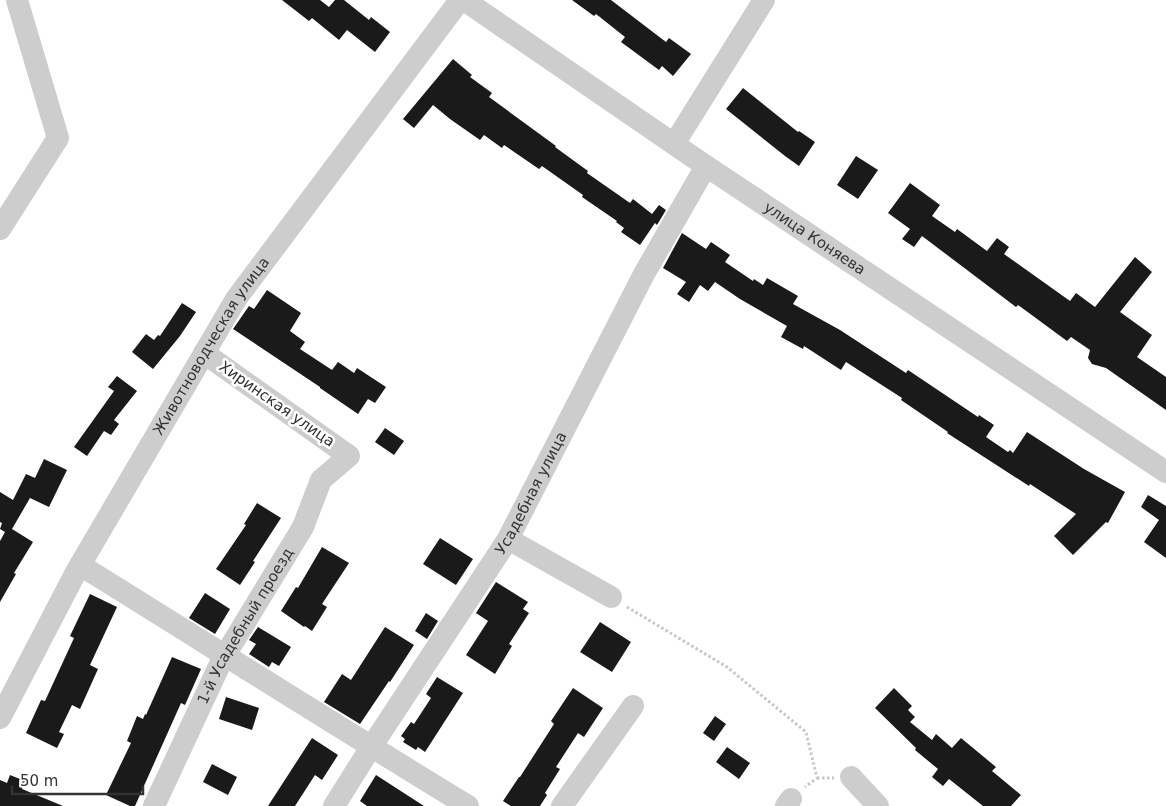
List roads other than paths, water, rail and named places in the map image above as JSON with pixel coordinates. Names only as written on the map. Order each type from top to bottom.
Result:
[{"type":"street","points":[[0,230],[58,138],[17,0]]},
{"type":"street","name":"Животноводческая улица","points":[[0,718],[80,565],[236,299],[460,0]]},
{"type":"street","name":"улица Коняева","points":[[464,0],[706,166],[1166,472]]},
{"type":"street","points":[[674,144],[764,0]]},
{"type":"street","name":"Усадебная улица","points":[[334,806],[508,539],[644,274],[706,166]]},
{"type":"street","name":"Хиринская улица","points":[[204,353],[350,456]]},
{"type":"street","name":"1-й Усадебный проезд","points":[[154,806],[225,655],[303,527],[321,480],[350,456]]},
{"type":"street","points":[[508,539],[611,598]]},
{"type":"street","points":[[80,565],[468,806]]},
{"type":"street","points":[[562,806],[633,706]]},
{"type":"street","points":[[851,778],[878,806]]}]
